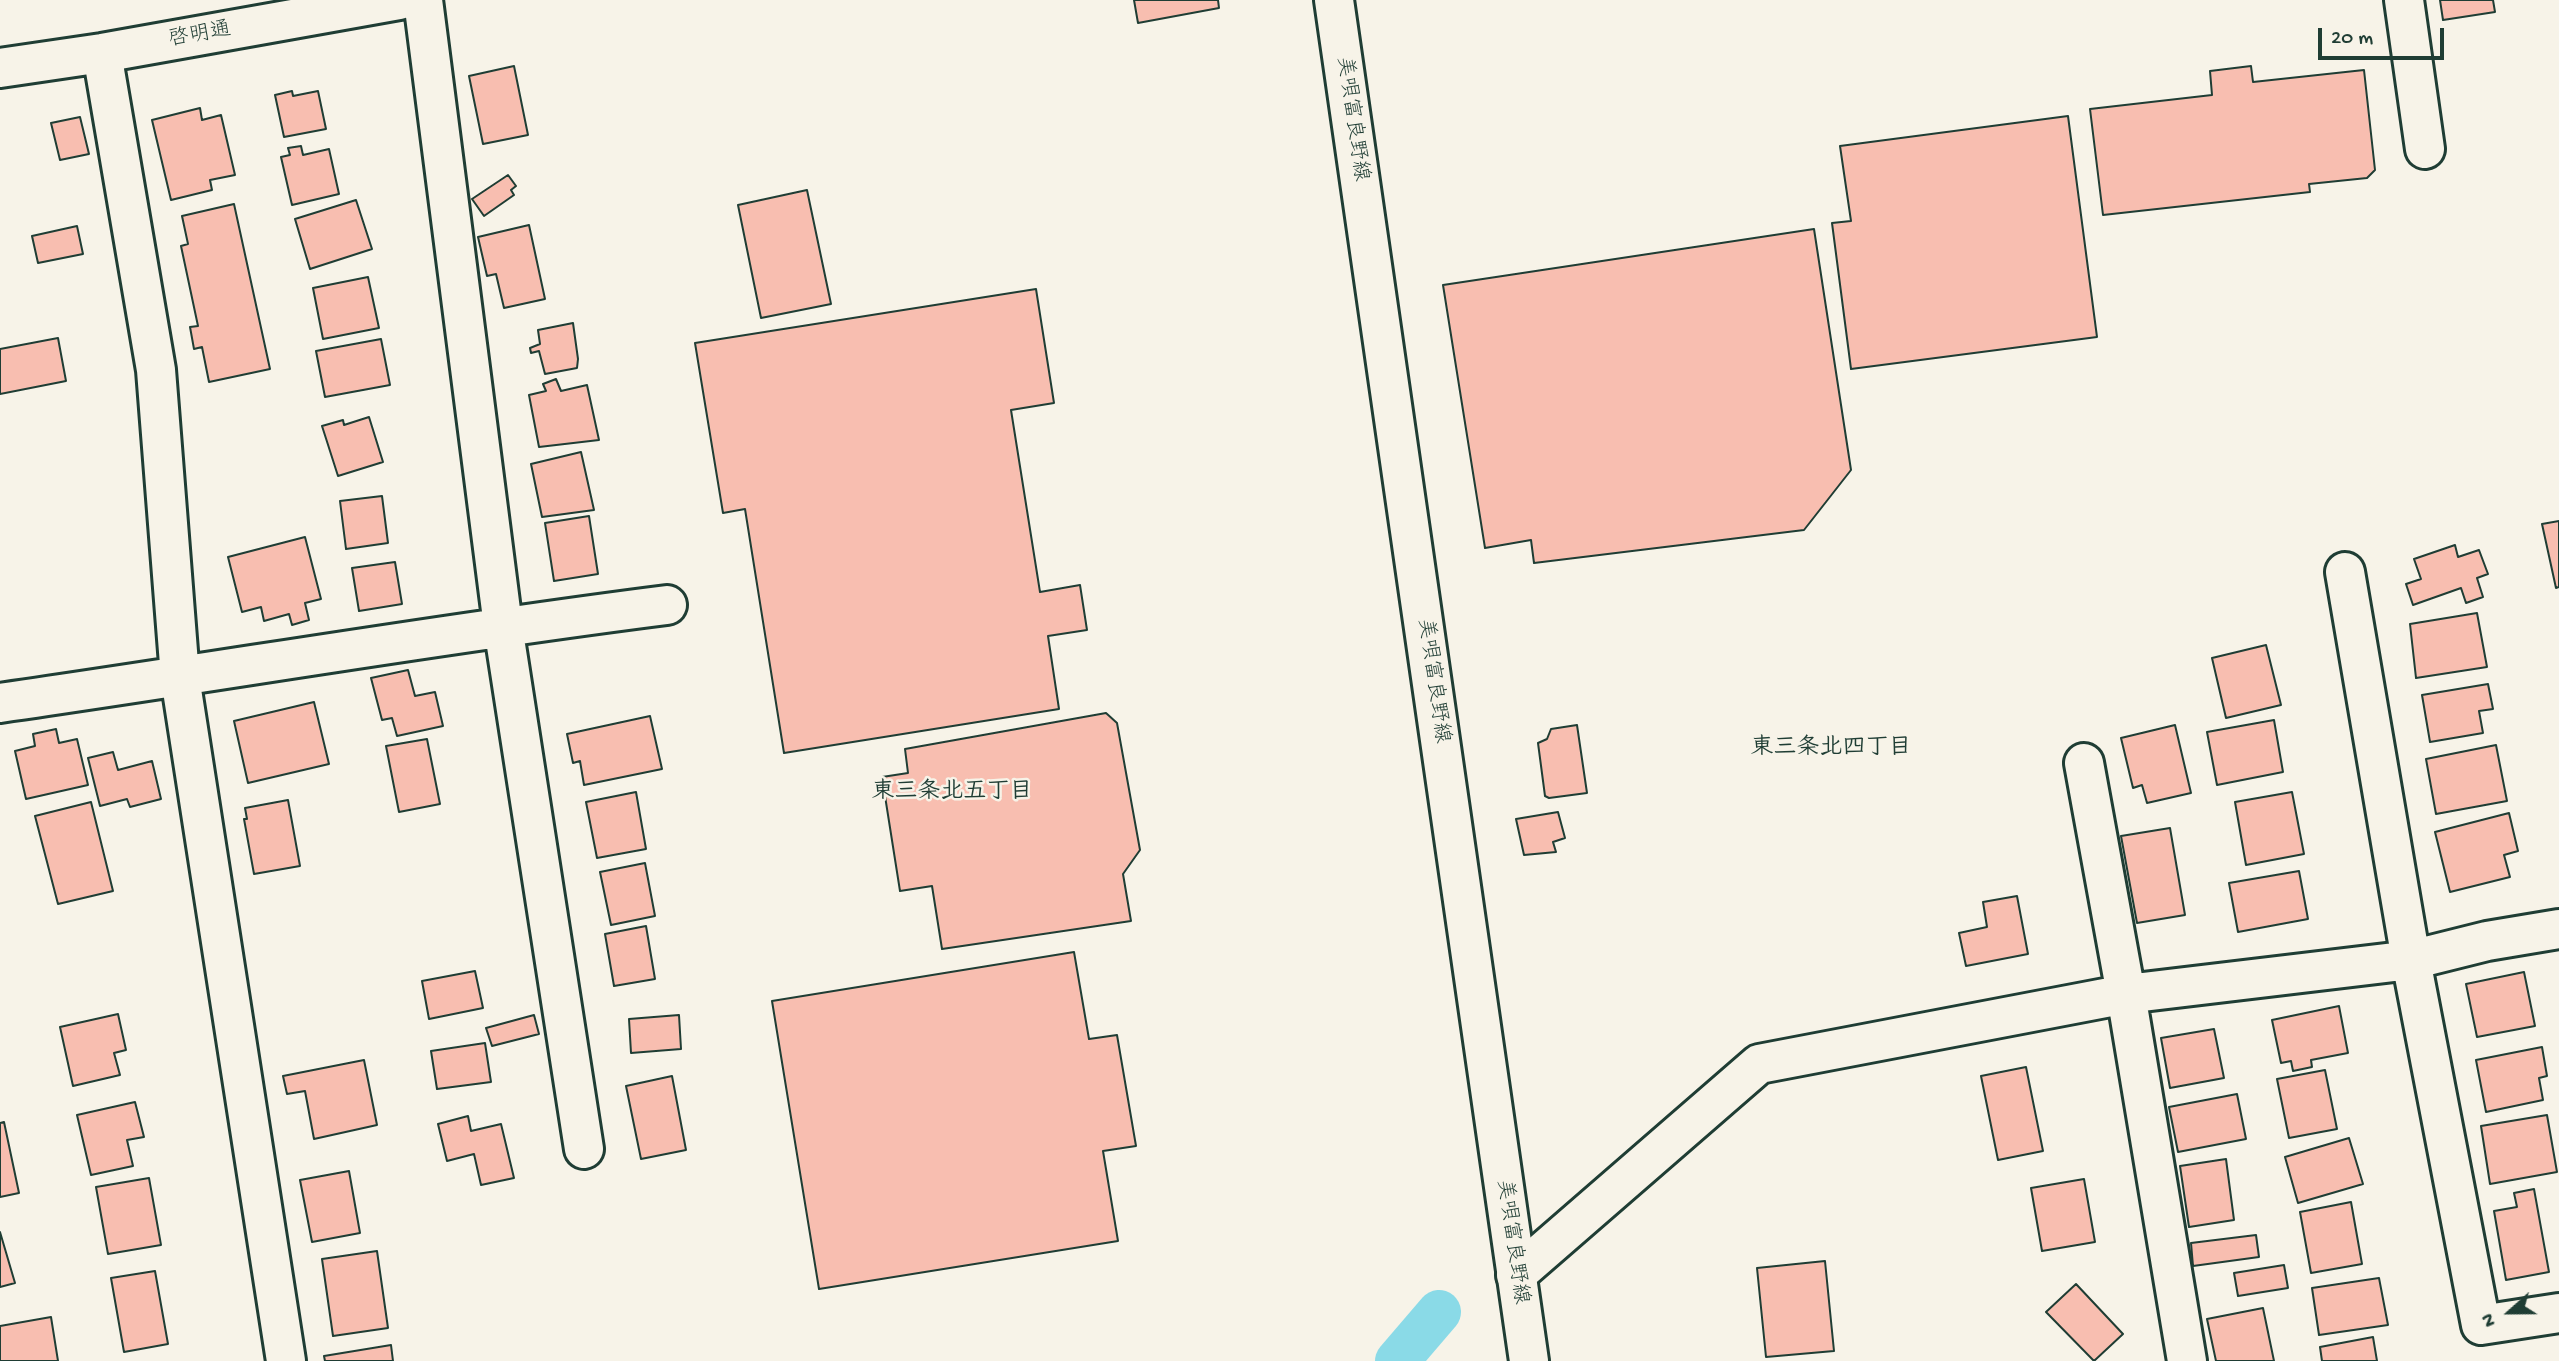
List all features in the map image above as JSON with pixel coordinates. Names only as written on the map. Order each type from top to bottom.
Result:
[{"type":"street","name":"啓明通","points":[[0,68],[102,53],[399,0]]},
{"type":"street","points":[[423,0],[503,626],[584,1149]]},
{"type":"street","name":"美唄富良野線","points":[[1334,0],[1530,1361]]},
{"type":"street","points":[[2404,0],[2425,149]]},
{"type":"street","points":[[102,53],[156,370],[180,677],[286,1361]]},
{"type":"street","points":[[2345,572],[2411,960],[2481,1325],[2559,1313]]},
{"type":"street","points":[[0,703],[503,626],[667,605]]},
{"type":"street","points":[[2084,763],[2126,993],[2187,1361]]},
{"type":"street","points":[[1516,1275],[1759,1064],[2126,993],[2411,960],[2487,941],[2559,929]]},
{"type":"building","points":[[1134,0],[1218,0],[1219,8],[1138,23]]},
{"type":"building","points":[[2440,0],[2493,0],[2495,12],[2443,20]]},
{"type":"building","points":[[514,66],[528,135],[483,144],[469,76]]},
{"type":"building","points":[[2251,66],[2253,82],[2364,70],[2375,170],[2367,178],[2309,184],[2310,192],[2103,215],[2090,109],[2212,95],[2210,71]]},
{"type":"building","points":[[292,91],[293,96],[318,91],[326,129],[284,137],[275,95]]},
{"type":"building","points":[[200,108],[202,120],[221,115],[235,175],[210,180],[212,190],[171,200],[152,120]]},
{"type":"building","points":[[2068,116],[2097,337],[1851,369],[1832,223],[1851,221],[1840,146]]},
{"type":"building","points":[[80,117],[89,154],[60,160],[51,123]]},
{"type":"building","points":[[301,146],[303,155],[329,149],[339,194],[292,205],[281,157],[290,155],[288,148]]},
{"type":"building","points":[[508,175],[516,186],[511,190],[514,195],[484,216],[472,199]]},
{"type":"building","points":[[807,190],[831,304],[761,318],[738,205]]},
{"type":"building","points":[[356,200],[372,249],[310,269],[295,219]]},
{"type":"building","points":[[234,204],[270,369],[209,382],[202,347],[194,349],[190,327],[198,326],[181,246],[188,244],[182,216]]},
{"type":"building","points":[[529,225],[545,299],[504,308],[496,274],[487,276],[478,237]]},
{"type":"building","points":[[77,226],[83,254],[38,263],[32,236]]},
{"type":"building","points":[[1814,229],[1851,470],[1804,530],[1534,563],[1531,540],[1485,548],[1443,285]]},
{"type":"building","points":[[368,277],[379,328],[323,339],[313,288]]},
{"type":"building","points":[[1036,289],[1054,403],[1011,410],[1040,592],[1080,585],[1087,630],[1048,636],[1059,709],[784,753],[745,509],[723,513],[695,343]]},
{"type":"building","points":[[573,323],[577,368],[545,374],[539,351],[531,353],[530,348],[540,344],[538,330]]},
{"type":"building","points":[[58,338],[66,381],[0,394],[0,349]]},
{"type":"building","points":[[381,339],[390,385],[325,397],[316,351]]},
{"type":"building","points":[[556,379],[561,391],[587,385],[599,440],[539,447],[529,395],[546,391],[543,384]]},
{"type":"building","points":[[369,417],[383,462],[338,476],[322,426],[343,420],[344,425]]},
{"type":"building","points":[[581,452],[594,510],[542,517],[531,464]]},
{"type":"building","points":[[382,496],[388,543],[346,549],[340,501]]},
{"type":"building","points":[[589,516],[598,574],[554,581],[545,523]]},
{"type":"building","points":[[2559,521],[2559,587],[2556,588],[2542,524]]},
{"type":"building","points":[[305,537],[321,599],[305,603],[309,620],[292,625],[289,614],[264,621],[261,607],[242,612],[228,557]]},
{"type":"building","points":[[2455,545],[2458,557],[2479,550],[2488,574],[2477,578],[2483,597],[2466,603],[2461,588],[2413,605],[2406,584],[2421,579],[2414,559]]},
{"type":"building","points":[[395,562],[402,604],[359,611],[352,568]]},
{"type":"building","points":[[2477,613],[2487,667],[2416,678],[2410,624]]},
{"type":"building","points":[[2266,645],[2281,705],[2226,718],[2212,658]]},
{"type":"building","points":[[408,670],[415,696],[435,692],[443,726],[397,736],[392,718],[382,720],[371,678]]},
{"type":"building","points":[[2488,684],[2493,709],[2479,711],[2483,733],[2430,742],[2422,695]]},
{"type":"building","points":[[314,702],[329,764],[248,783],[234,721]]},
{"type":"building","points":[[1106,713],[1117,723],[1140,850],[1123,874],[1131,921],[942,949],[932,886],[900,891],[882,777],[908,773],[905,749]]},
{"type":"building","points":[[650,716],[662,769],[584,785],[580,761],[573,763],[567,734]]},
{"type":"building","points":[[2274,720],[2283,772],[2217,785],[2207,732]]},
{"type":"building","points":[[1577,725],[1587,793],[1549,798],[1545,796],[1538,743],[1547,739],[1551,729]]},
{"type":"building","points":[[2175,725],[2191,793],[2147,803],[2142,785],[2133,788],[2121,738]]},
{"type":"building","points":[[56,729],[59,743],[77,739],[88,785],[26,799],[15,751],[35,746],[33,734]]},
{"type":"building","points":[[427,739],[440,804],[399,812],[386,746]]},
{"type":"building","points":[[2496,745],[2507,801],[2436,814],[2426,759]]},
{"type":"building","points":[[113,752],[118,770],[152,761],[161,799],[130,807],[127,799],[100,806],[88,758]]},
{"type":"building","points":[[636,792],[646,849],[597,858],[586,802]]},
{"type":"building","points":[[2292,792],[2304,854],[2246,865],[2235,802]]},
{"type":"building","points":[[288,800],[300,866],[254,874],[244,819],[247,819],[245,808]]},
{"type":"building","points":[[91,802],[113,891],[58,904],[35,816]]},
{"type":"building","points":[[1558,812],[1565,838],[1553,842],[1556,852],[1524,855],[1516,819]]},
{"type":"building","points":[[2509,813],[2518,851],[2504,855],[2510,877],[2450,892],[2435,832]]},
{"type":"building","points":[[2170,828],[2185,915],[2137,923],[2121,836]]},
{"type":"building","points":[[645,863],[655,916],[611,925],[600,872]]},
{"type":"building","points":[[2299,871],[2308,919],[2238,932],[2229,883]]},
{"type":"building","points":[[2017,896],[2028,954],[1966,966],[1959,933],[1987,927],[1983,902]]},
{"type":"building","points":[[646,926],[655,979],[614,986],[605,934]]},
{"type":"building","points":[[1074,952],[1089,1039],[1117,1035],[1136,1146],[1103,1151],[1118,1241],[819,1289],[772,1001]]},
{"type":"building","points":[[475,971],[483,1008],[429,1019],[422,981]]},
{"type":"building","points":[[2524,972],[2535,1026],[2477,1037],[2466,984]]},
{"type":"building","points":[[2339,1006],[2348,1053],[2311,1060],[2312,1067],[2293,1071],[2291,1061],[2281,1063],[2272,1020]]},
{"type":"building","points":[[118,1014],[126,1050],[114,1053],[120,1075],[73,1086],[60,1027]]},
{"type":"building","points":[[534,1015],[539,1034],[492,1046],[486,1028]]},
{"type":"building","points":[[679,1015],[681,1049],[631,1053],[629,1019]]},
{"type":"building","points":[[2214,1029],[2224,1078],[2170,1088],[2161,1038]]},
{"type":"building","points":[[485,1043],[491,1082],[437,1089],[431,1051]]},
{"type":"building","points":[[2542,1047],[2547,1076],[2539,1078],[2543,1100],[2486,1112],[2476,1060]]},
{"type":"building","points":[[364,1060],[377,1125],[314,1139],[305,1091],[287,1094],[283,1076]]},
{"type":"building","points":[[2026,1067],[2043,1151],[1998,1160],[1981,1076]]},
{"type":"building","points":[[2325,1070],[2337,1129],[2289,1138],[2277,1079]]},
{"type":"building","points":[[672,1076],[686,1150],[641,1159],[626,1086]]},
{"type":"building","points":[[2237,1094],[2246,1139],[2178,1152],[2169,1107]]},
{"type":"building","points":[[135,1102],[144,1137],[127,1140],[133,1166],[91,1175],[77,1115]]},
{"type":"building","points":[[2547,1115],[2557,1172],[2490,1184],[2481,1126]]},
{"type":"building","points":[[468,1116],[471,1131],[501,1124],[514,1178],[481,1185],[474,1154],[447,1161],[438,1124]]},
{"type":"building","points":[[4,1122],[19,1193],[0,1197],[0,1123]]},
{"type":"building","points":[[2349,1138],[2363,1184],[2298,1203],[2285,1157]]},
{"type":"building","points":[[2226,1159],[2234,1220],[2189,1227],[2180,1166]]},
{"type":"building","points":[[349,1171],[360,1233],[312,1242],[300,1180]]},
{"type":"building","points":[[149,1178],[161,1245],[108,1254],[96,1187]]},
{"type":"building","points":[[2084,1179],[2095,1242],[2042,1251],[2031,1188]]},
{"type":"building","points":[[2534,1189],[2549,1272],[2506,1280],[2494,1211],[2517,1207],[2514,1193]]},
{"type":"building","points":[[2351,1202],[2362,1264],[2311,1273],[2300,1212]]},
{"type":"building","points":[[0,1232],[15,1283],[0,1287]]},
{"type":"building","points":[[2256,1235],[2259,1257],[2193,1266],[2191,1243]]},
{"type":"building","points":[[377,1251],[388,1328],[333,1336],[322,1259]]},
{"type":"building","points":[[1825,1261],[1834,1351],[1766,1357],[1757,1268]]},
{"type":"building","points":[[2284,1265],[2288,1288],[2238,1296],[2234,1273]]},
{"type":"building","points":[[155,1271],[168,1344],[124,1352],[111,1278]]},
{"type":"building","points":[[2379,1278],[2388,1325],[2319,1335],[2312,1288]]},
{"type":"building","points":[[2076,1284],[2123,1334],[2094,1361],[2046,1312]]},
{"type":"building","points":[[2263,1308],[2274,1361],[2216,1361],[2207,1319]]},
{"type":"building","points":[[51,1317],[58,1361],[0,1361],[0,1326]]},
{"type":"building","points":[[2373,1337],[2377,1361],[2322,1361],[2320,1347]]},
{"type":"building","points":[[391,1345],[393,1361],[325,1361],[324,1356]]},
{"type":"waterway","points":[[1397,1361],[1439,1312]]},
{"type":"district","name":"東三条北四丁目","points":[[1831,749]]},
{"type":"district","name":"東三条北五丁目","points":[[952,793]]}]
